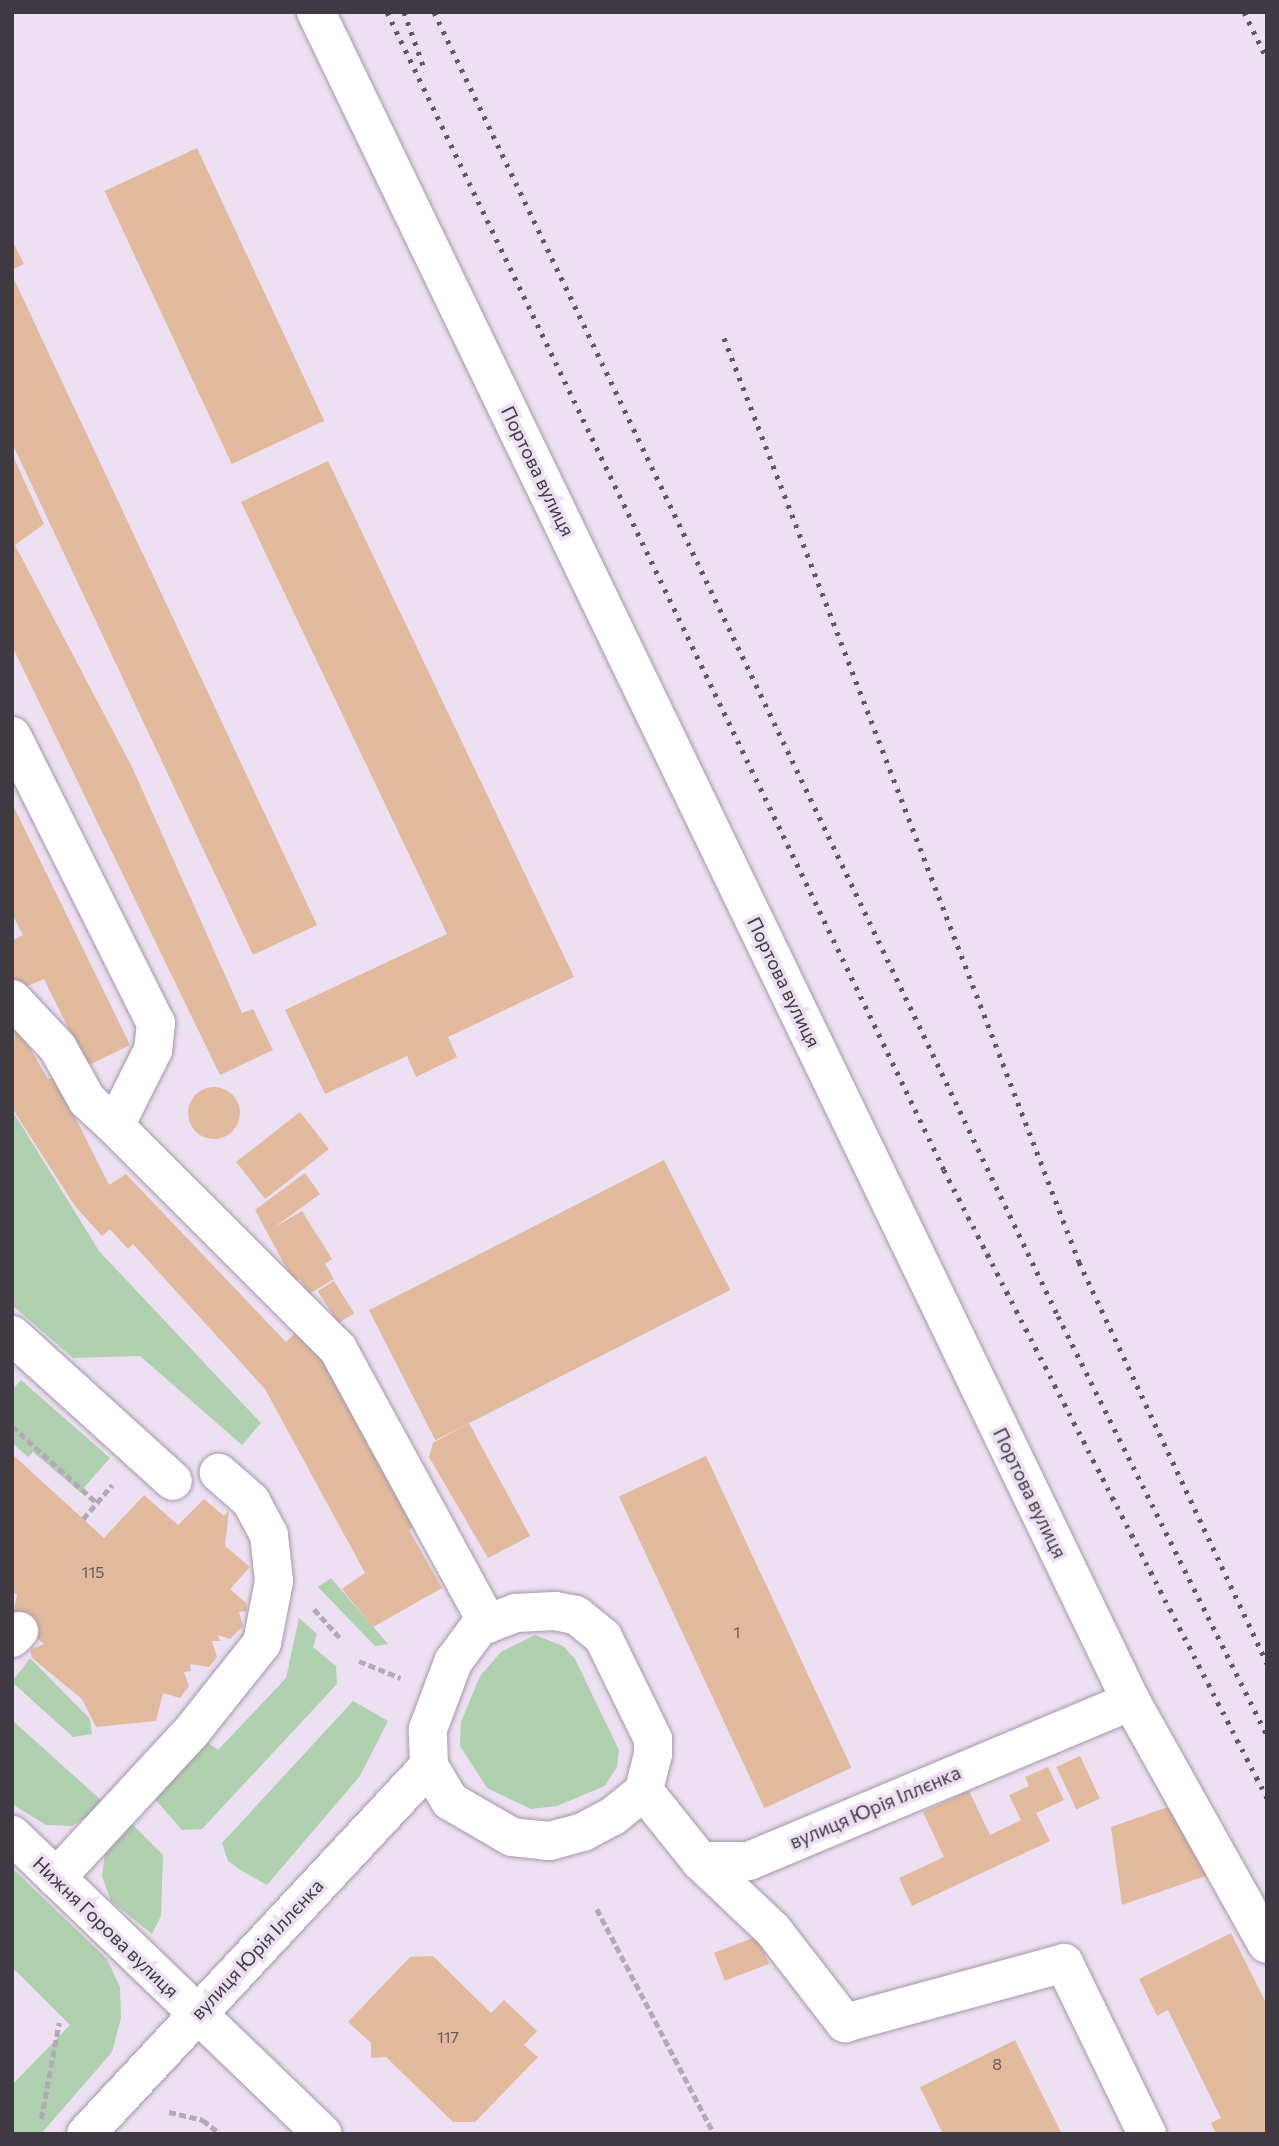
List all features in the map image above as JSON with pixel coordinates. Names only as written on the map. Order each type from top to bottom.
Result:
[{"type":"street","name":"Портова вулиця","points":[[316,12],[1131,1701],[1267,1944]]},
{"type":"street","points":[[12,736],[156,1023],[153,1050],[116,1126]]},
{"type":"street","points":[[12,999],[58,1048],[87,1100],[338,1349],[488,1624]]},
{"type":"street","points":[[12,1335],[173,1481]]},
{"type":"street","points":[[56,1878],[192,1731],[262,1643],[274,1581],[269,1535],[251,1501],[219,1473]]},
{"type":"street","points":[[555,1611],[576,1615],[603,1637],[653,1739],[644,1791],[583,1832],[549,1840],[512,1837],[450,1801],[429,1766],[428,1729],[438,1693],[453,1662],[479,1627],[488,1624],[516,1613],[555,1611]]},
{"type":"street","name":"вулиця Юрія Іллєнка","points":[[700,1861],[749,1861],[1131,1701]]},
{"type":"street","name":"вулиця Юрія Іллєнка","points":[[86,2134],[429,1766]]},
{"type":"street","points":[[644,1791],[700,1861],[772,1930],[845,2023],[1064,1963],[1147,2134]]},
{"type":"street","name":"Нижня Горова вулиця","points":[[12,1835],[196,2015],[323,2134]]},
{"type":"path","points":[[12,1426],[97,1503]]},
{"type":"path","points":[[83,1519],[120,1477]]},
{"type":"path","points":[[319,1615],[342,1640]]},
{"type":"path","points":[[597,1909],[714,2134]]},
{"type":"path","points":[[43,2134],[46,2079],[58,2023]]},
{"type":"green space","points":[[12,1110],[99,1251],[261,1423],[242,1445],[140,1356],[73,1358],[12,1305]]},
{"type":"green space","points":[[21,1380],[110,1458],[80,1492],[33,1452],[28,1457],[12,1443],[12,1390]]},
{"type":"green space","points":[[331,1578],[388,1644],[375,1646],[318,1587]]},
{"type":"green space","points":[[299,1618],[317,1634],[313,1647],[336,1666],[337,1684],[202,1829],[182,1830],[152,1796],[203,1739],[218,1750],[286,1678]]},
{"type":"green space","points":[[535,1635],[563,1646],[575,1659],[619,1750],[617,1767],[605,1786],[557,1806],[531,1809],[487,1788],[460,1746],[461,1722],[480,1676],[501,1652]]},
{"type":"green space","points":[[30,1658],[90,1719],[92,1734],[73,1737],[12,1682]]},
{"type":"green space","points":[[353,1701],[388,1721],[360,1776],[267,1885],[228,1861],[222,1843]]},
{"type":"green space","points":[[12,1720],[102,1801],[85,1818],[72,1826],[46,1825],[12,1804]]},
{"type":"green space","points":[[128,1820],[163,1855],[161,1916],[152,1934],[111,1901],[102,1876],[106,1846]]},
{"type":"green space","points":[[12,1868],[107,1959],[120,1987],[121,2018],[112,2052],[41,2134],[12,2134],[12,2085],[70,2025],[12,1967]]},
{"type":"building","points":[[197,148],[324,421],[232,464],[105,191]]},
{"type":"building","points":[[12,240],[24,264],[12,270]]},
{"type":"building","points":[[12,275],[317,925],[253,955],[12,443]]},
{"type":"building","points":[[12,454],[44,524],[15,545],[132,767],[242,1013],[253,1009],[273,1050],[220,1075],[12,646]]},
{"type":"building","points":[[328,461],[574,977],[448,1037],[457,1057],[416,1077],[407,1056],[325,1094],[285,1010],[447,934],[241,502]]},
{"type":"building","points":[[12,803],[130,1045],[87,1066],[44,979],[18,990],[12,977],[12,941],[23,935],[12,914]]},
{"type":"building","points":[[15,1023],[48,1079],[55,1077],[109,1185],[126,1174],[286,1342],[298,1331],[323,1353],[417,1525],[409,1530],[442,1588],[373,1627],[342,1589],[365,1573],[265,1389],[133,1244],[128,1249],[110,1229],[102,1236],[75,1206],[12,1108]]},
{"type":"building","points":[[214,1087],[233,1094],[240,1113],[233,1132],[214,1139],[195,1132],[188,1113],[195,1094]]},
{"type":"building","points":[[300,1112],[329,1149],[265,1199],[236,1162]]},
{"type":"building","points":[[664,1160],[730,1290],[435,1440],[369,1310]]},
{"type":"building","points":[[305,1173],[320,1194],[273,1228],[302,1211],[332,1259],[325,1264],[334,1279],[309,1294],[299,1279],[294,1282],[255,1210]]},
{"type":"building","points":[[334,1281],[354,1313],[338,1323],[318,1291]]},
{"type":"building","points":[[469,1423],[530,1536],[488,1558],[429,1457],[433,1443]]},
{"type":"building","points":[[12,1454],[104,1538],[144,1495],[178,1525],[204,1499],[224,1516],[229,1510],[225,1546],[250,1567],[230,1589],[246,1603],[247,1611],[239,1612],[243,1626],[230,1639],[218,1635],[220,1641],[212,1641],[217,1657],[209,1667],[190,1664],[191,1671],[184,1672],[189,1686],[180,1698],[163,1693],[156,1721],[96,1727],[82,1699],[32,1658],[30,1650],[44,1644],[12,1618],[17,1595],[12,1591]]},
{"type":"building","points":[[706,1456],[851,1768],[764,1808],[619,1497]]},
{"type":"building","points":[[1080,1756],[1100,1799],[1076,1810],[1056,1767]]},
{"type":"building","points":[[1048,1767],[1064,1800],[1036,1813],[1050,1841],[912,1906],[899,1878],[944,1857],[923,1812],[969,1791],[990,1835],[1021,1820],[1009,1795],[1029,1786],[1025,1777]]},
{"type":"building","points":[[1168,1807],[1208,1875],[1122,1905],[1111,1827]]},
{"type":"building","points":[[1231,1933],[1267,2005],[1267,2134],[1216,2134],[1211,2123],[1221,2118],[1168,2010],[1157,2016],[1139,1979]]},
{"type":"building","points":[[758,1936],[769,1964],[725,1981],[714,1953]]},
{"type":"building","points":[[433,1956],[491,2013],[504,2000],[537,2031],[524,2045],[538,2057],[475,2122],[453,2122],[386,2057],[371,2058],[371,2043],[348,2022],[410,1957]]},
{"type":"building","points":[[1015,2040],[1062,2134],[943,2134],[920,2087]]},
{"type":"railway","points":[[387,12],[944,1170],[1267,1798]]},
{"type":"railway","points":[[404,12],[425,71]]},
{"type":"railway","points":[[434,12],[1058,1316],[1267,1735]]},
{"type":"railway","points":[[1244,12],[1267,59]]},
{"type":"railway","points":[[724,338],[1079,1262],[1267,1663]]}]
